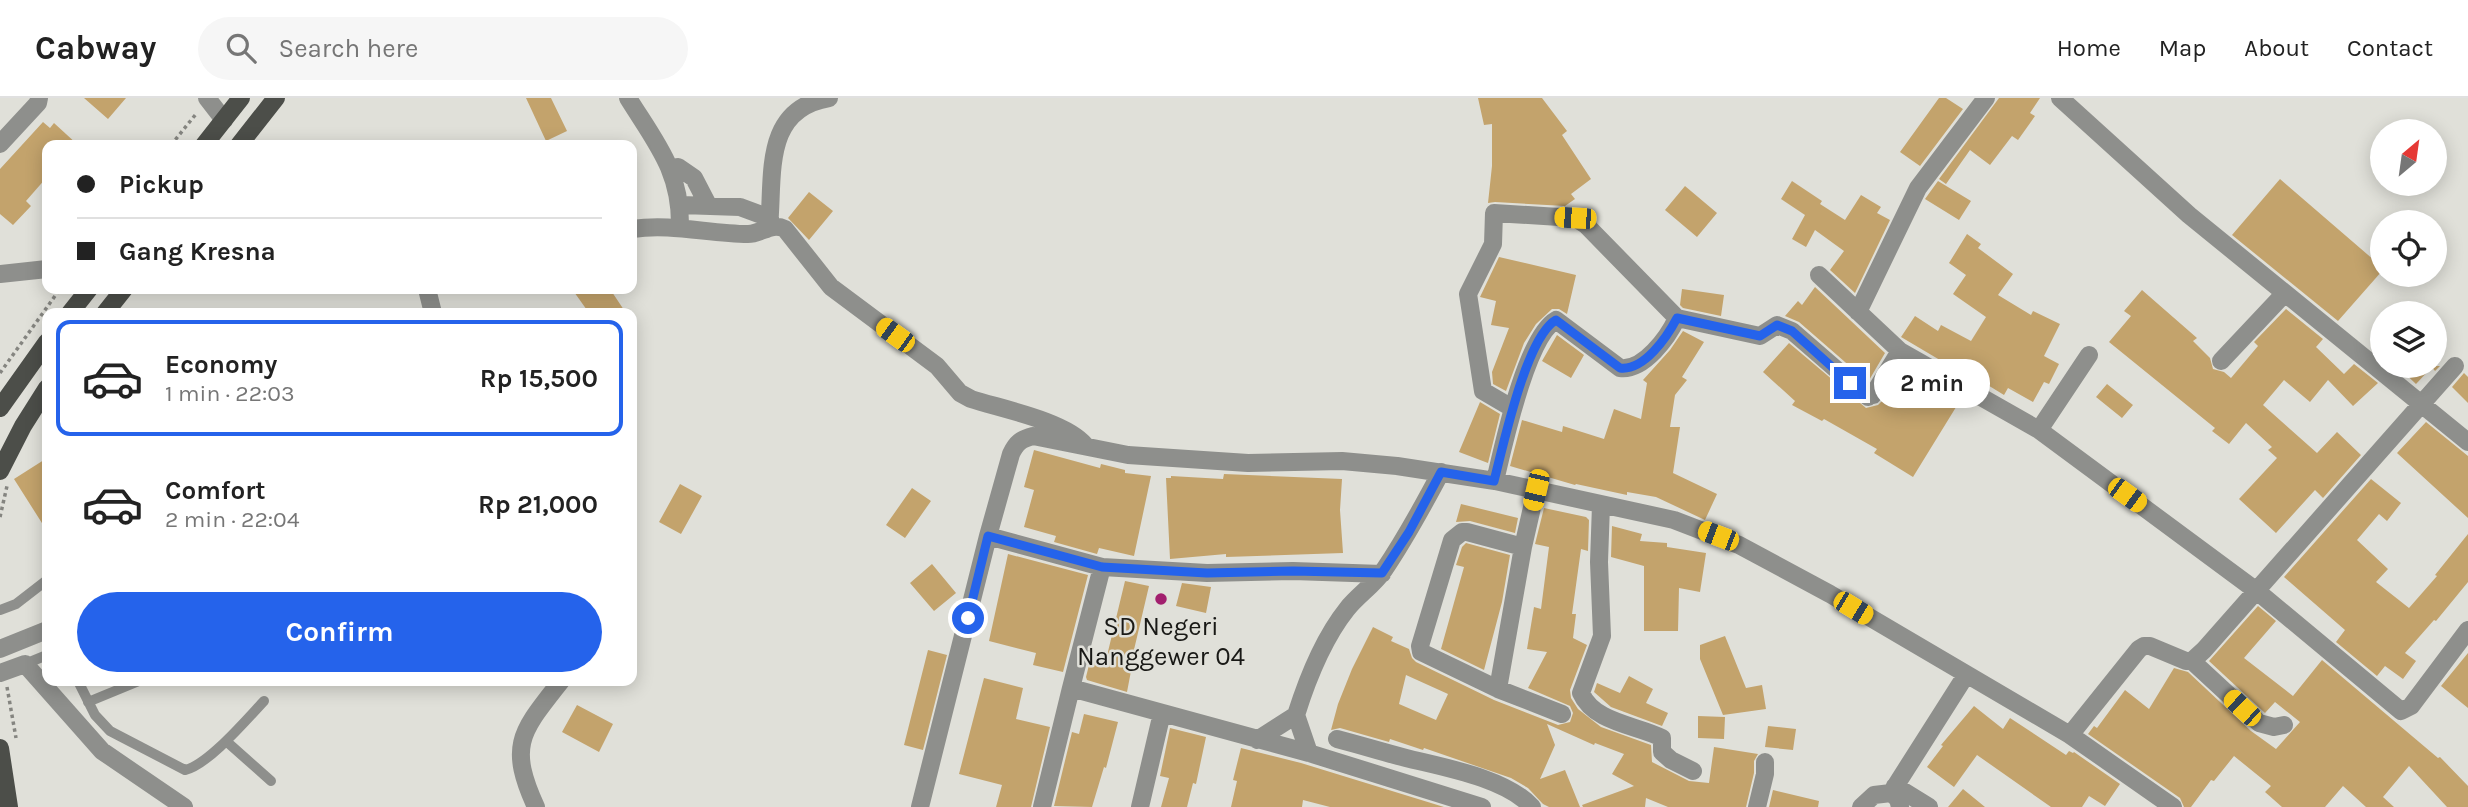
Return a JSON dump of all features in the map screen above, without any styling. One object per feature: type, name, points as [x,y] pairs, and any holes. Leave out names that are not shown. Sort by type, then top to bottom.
[{"type":"main road","points":[[208,140],[241,98]]},
{"type":"main road","points":[[243,140],[276,98]]},
{"type":"main road","points":[[74,308],[85,294]]},
{"type":"main road","points":[[109,308],[120,294]]},
{"type":"main road","points":[[0,408],[42,349]]},
{"type":"main road","points":[[0,471],[17,436],[42,396]]},
{"type":"main road","points":[[0,748],[9,807]]},
{"type":"street","points":[[0,144],[38,103],[39,98]]},
{"type":"street","points":[[628,98],[671,169],[681,205],[680,227]]},
{"type":"street","points":[[775,225],[775,148],[780,132],[794,111],[828,98]]},
{"type":"street","points":[[1858,312],[1917,188],[1986,98]]},
{"type":"street","points":[[2060,98],[2189,215],[2468,442]]},
{"type":"street","points":[[207,99],[224,120]]},
{"type":"street","points":[[671,169],[678,167],[694,178],[708,205]]},
{"type":"street","points":[[681,205],[740,207],[775,225],[831,287],[937,366],[960,393],[971,399],[1060,426],[1079,437],[1087,448]]},
{"type":"street","points":[[1512,408],[1483,391],[1468,294],[1493,244],[1494,214],[1575,218],[1586,225],[1677,318],[1760,336],[1777,325],[1792,331],[1868,397],[1870,393],[1873,395],[1900,351]]},
{"type":"street","points":[[637,229],[680,227],[749,234],[775,225]]},
{"type":"street","points":[[0,274],[42,270]]},
{"type":"street","points":[[1819,275],[1900,351],[2039,430],[2258,592],[2401,711],[2411,706],[2468,630]]},
{"type":"street","points":[[2221,361],[2285,293]]},
{"type":"street","points":[[1494,481],[1512,408],[1534,350],[1551,323],[1556,320],[1620,368],[1628,369],[1635,367],[1667,337],[1677,318]]},
{"type":"street","points":[[2039,430],[2089,355]]},
{"type":"street","points":[[2192,661],[2258,592],[2455,366]]},
{"type":"street","points":[[920,807],[1011,454],[1020,440],[1033,436],[1128,455],[1248,463],[1342,461],[1441,472],[1674,520],[1739,545],[1830,594],[2070,735],[2146,800],[2173,807]]},
{"type":"street","points":[[1256,740],[1296,716],[1336,623],[1382,573],[1409,532],[1441,472]]},
{"type":"street","points":[[1498,688],[1536,490]]},
{"type":"street","points":[[1601,505],[1599,562],[1602,636],[1581,693],[1590,706],[1618,722],[1662,738],[1662,752],[1671,760],[1693,771]]},
{"type":"street","points":[[1523,547],[1467,532],[1462,532],[1452,540],[1419,648],[1421,652],[1498,688],[1562,714]]},
{"type":"street","points":[[988,536],[1102,567],[1207,573],[1382,573]]},
{"type":"street","points":[[1042,807],[1102,567]]},
{"type":"street","points":[[0,649],[42,632]]},
{"type":"street","points":[[2070,735],[2144,646],[2150,646],[2180,660],[2192,661],[2259,723],[2274,727],[2284,725]]},
{"type":"street","points":[[2,672],[24,664],[42,684]]},
{"type":"street","points":[[1895,795],[1966,675]]},
{"type":"street","points":[[44,686],[102,751],[177,805]]},
{"type":"street","points":[[536,807],[520,762],[521,741],[531,720],[557,686]]},
{"type":"street","points":[[1071,688],[1309,753],[1482,807]]},
{"type":"street","points":[[1140,807],[1161,713]]},
{"type":"street","points":[[1296,716],[1309,753]]},
{"type":"street","points":[[1337,739],[1466,773],[1505,789],[1532,807]]},
{"type":"street","points":[[1758,807],[1765,762]]},
{"type":"street","points":[[1861,807],[1874,795],[1895,795],[1929,807]]},
{"type":"lane","points":[[0,610],[16,604],[42,584]]},
{"type":"lane","points":[[24,664],[42,656]]},
{"type":"lane","points":[[80,686],[95,715],[110,731],[179,768],[188,769],[226,741],[264,701]]},
{"type":"lane","points":[[88,702],[127,686]]},
{"type":"lane","points":[[226,741],[271,781]]},
{"type":"path","points":[[176,140],[207,99]]},
{"type":"path","points":[[0,373],[42,314]]},
{"type":"path","points":[[2,672],[16,739]]},
{"type":"building","points":[[84,98],[126,98],[108,119]]},
{"type":"building","points":[[526,98],[551,98],[567,131],[546,140]]},
{"type":"building","points":[[1478,98],[1542,98],[1567,131],[1562,135],[1591,179],[1571,194],[1575,199],[1565,206],[1488,203],[1492,166],[1492,124],[1484,125]]},
{"type":"building","points":[[1939,98],[1946,98],[1963,109],[1920,166],[1900,152]]},
{"type":"building","points":[[1999,98],[2040,98],[2030,113],[2035,116],[2018,140],[2012,136],[1990,165],[1970,150],[1946,184],[1939,179]]},
{"type":"building","points":[[43,122],[50,128],[54,123],[73,140],[42,140],[42,183],[26,201],[31,206],[13,225],[0,214],[0,169]]},
{"type":"building","points":[[2280,179],[2370,257],[2370,285],[2338,321],[2232,235]]},
{"type":"building","points":[[1792,181],[1845,220],[1861,195],[1881,207],[1877,213],[1890,220],[1855,293],[1830,270],[1844,251],[1815,230],[1806,247],[1792,239],[1805,215],[1781,199]]},
{"type":"building","points":[[1938,181],[1971,201],[1959,220],[1925,199]]},
{"type":"building","points":[[1685,186],[1717,213],[1697,237],[1665,210]]},
{"type":"building","points":[[809,192],[833,211],[809,240],[788,218]]},
{"type":"building","points":[[1967,234],[1981,244],[1978,248],[2013,274],[1998,295],[2031,315],[2033,311],[2060,324],[2044,356],[2059,364],[2049,384],[2044,382],[2033,402],[2008,388],[2004,395],[1901,337],[1915,316],[1938,331],[1941,325],[1971,341],[1986,317],[1953,294],[1966,275],[1949,263]]},
{"type":"building","points":[[1499,257],[1576,275],[1567,314],[1559,309],[1552,309],[1536,324],[1524,343],[1506,391],[1493,384],[1492,372],[1509,328],[1491,325],[1496,301],[1480,297]]},
{"type":"building","points":[[1815,287],[1885,353],[1868,382],[1799,322],[1785,316],[1798,301],[1802,305]]},
{"type":"building","points":[[1682,289],[1724,295],[1721,316],[1683,308],[1680,305]]},
{"type":"building","points":[[2142,290],[2197,338],[2193,341],[2210,358],[2213,369],[2224,372],[2231,378],[2258,346],[2254,342],[2286,309],[2323,339],[2316,347],[2344,374],[2354,364],[2378,383],[2353,406],[2328,380],[2310,402],[2284,380],[2263,405],[2317,453],[2337,432],[2361,455],[2323,498],[2315,490],[2276,533],[2239,499],[2277,458],[2268,450],[2272,447],[2246,423],[2229,444],[2212,431],[2215,428],[2109,342],[2131,316],[2124,311]]},
{"type":"building","points":[[576,294],[613,294],[623,308],[585,308]]},
{"type":"building","points":[[1683,331],[1704,342],[1682,377],[1687,380],[1675,395],[1670,427],[1680,427],[1673,473],[1717,494],[1705,520],[1656,497],[1627,492],[1627,495],[1575,485],[1510,466],[1522,420],[1562,432],[1563,426],[1604,439],[1614,409],[1641,419],[1647,383],[1643,380]]},
{"type":"building","points":[[1557,335],[1584,355],[1571,378],[1542,361]]},
{"type":"building","points":[[1789,343],[1866,408],[1882,401],[1904,366],[1961,399],[1913,477],[1874,453],[1877,449],[1824,419],[1822,421],[1792,405],[1795,401],[1763,372]]},
{"type":"building","points":[[2464,373],[2468,377],[2468,403],[2452,387]]},
{"type":"building","points":[[2410,378],[2422,378],[2416,384]]},
{"type":"building","points":[[2107,384],[2133,405],[2122,418],[2096,397]]},
{"type":"building","points":[[1480,402],[1500,414],[1488,463],[1459,452]]},
{"type":"building","points":[[2426,422],[2468,456],[2468,518],[2397,453]]},
{"type":"building","points":[[1034,450],[1100,468],[1101,464],[1125,470],[1125,473],[1151,476],[1134,556],[1099,548],[1097,554],[1054,542],[1056,536],[1024,527],[1034,490],[1024,487]]},
{"type":"building","points":[[42,461],[42,523],[14,479]]},
{"type":"building","points":[[1224,474],[1342,479],[1340,510],[1343,553],[1226,557],[1226,554],[1170,559],[1166,478],[1223,479]]},
{"type":"building","points":[[2371,479],[2401,503],[2387,521],[2379,514],[2357,540],[2388,569],[2376,582],[2409,608],[2468,534],[2468,582],[2405,653],[2416,661],[2403,679],[2385,666],[2377,676],[2336,642],[2345,630],[2284,577]]},
{"type":"building","points":[[680,484],[702,496],[681,534],[659,522]]},
{"type":"building","points":[[912,488],[931,501],[905,538],[886,525]]},
{"type":"building","points":[[1461,504],[1518,518],[1515,533],[1470,521],[1456,522]]},
{"type":"building","points":[[1544,508],[1586,517],[1589,520],[1588,551],[1581,549],[1572,614],[1576,614],[1573,638],[1587,645],[1570,690],[1571,698],[1578,709],[1601,727],[1651,745],[1652,762],[1689,781],[1709,783],[1714,747],[1758,754],[1754,761],[1746,807],[1668,807],[1646,798],[1645,807],[1583,807],[1582,805],[1634,786],[1612,774],[1624,754],[1595,743],[1594,745],[1547,724],[1555,745],[1540,779],[1565,770],[1580,807],[1549,807],[1528,788],[1511,778],[1424,748],[1423,750],[1390,739],[1389,742],[1340,728],[1331,730],[1352,669],[1373,627],[1393,637],[1391,641],[1409,649],[1416,662],[1494,700],[1558,725],[1570,722],[1573,713],[1570,706],[1528,688],[1547,652],[1527,649],[1534,607],[1541,609],[1549,547],[1535,544]],"holes":[[[1406,675],[1448,694],[1436,720],[1399,704]]]},
{"type":"building","points":[[1612,526],[1642,534],[1640,541],[1667,543],[1667,547],[1706,553],[1700,592],[1679,588],[1678,631],[1644,631],[1644,566],[1611,557]]},
{"type":"building","points":[[1466,543],[1510,555],[1502,602],[1484,670],[1441,649],[1464,567],[1456,565]]},
{"type":"building","points":[[1008,554],[1088,575],[1063,672],[1033,665],[1036,653],[989,641]]},
{"type":"building","points":[[932,564],[956,593],[934,611],[910,583]]},
{"type":"building","points":[[1125,581],[1149,586],[1129,671],[1127,692],[1087,680],[1086,677],[1090,661],[1105,664]]},
{"type":"building","points":[[1182,583],[1211,587],[1206,613],[1176,606]]},
{"type":"building","points":[[2258,606],[2276,621],[2244,658],[2293,696],[2322,660],[2440,757],[2468,786],[2468,807],[2447,807],[2409,766],[2383,797],[2394,807],[2366,807],[2343,786],[2325,807],[2282,807],[2265,792],[2271,786],[2234,756],[2214,781],[2211,780],[2191,807],[2184,807],[2180,798],[2088,734],[2094,726],[2097,728],[2125,690],[2149,709],[2174,668],[2188,672],[2251,731],[2276,749],[2300,722],[2275,702],[2265,713],[2209,661]]},
{"type":"building","points":[[1725,636],[1746,688],[1762,685],[1766,709],[1723,715],[1700,659],[1700,645]]},
{"type":"building","points":[[928,650],[947,655],[923,750],[904,745]]},
{"type":"building","points":[[2468,653],[2468,708],[2441,686]]},
{"type":"building","points":[[1629,676],[1653,689],[1646,703],[1668,713],[1662,726],[1611,707],[1594,692],[1597,683],[1620,693]]},
{"type":"building","points":[[984,678],[1023,688],[1016,719],[1050,727],[1031,807],[996,807],[1002,785],[959,774]]},
{"type":"building","points":[[577,705],[613,724],[599,752],[562,732]]},
{"type":"building","points":[[1974,706],[2003,729],[2010,718],[2066,755],[2069,751],[2074,752],[2120,784],[2105,806],[2089,796],[2082,807],[2051,807],[1977,755],[1954,787],[1927,767],[1943,746],[1941,745]]},
{"type":"building","points":[[1084,714],[1118,722],[1106,768],[1104,767],[1092,807],[1054,806],[1072,732],[1079,734]]},
{"type":"building","points":[[1698,716],[1725,717],[1724,739],[1698,738]]},
{"type":"building","points":[[1768,726],[1796,729],[1793,750],[1765,747]]},
{"type":"building","points":[[1170,728],[1206,737],[1196,784],[1193,783],[1187,807],[1161,807],[1169,778],[1160,776]]},
{"type":"building","points":[[1241,748],[1301,763],[1444,807],[1330,807],[1303,800],[1302,807],[1231,807],[1237,781],[1233,780]]},
{"type":"building","points":[[1963,789],[1985,807],[1948,807]]},
{"type":"building","points":[[1773,790],[1819,801],[1818,807],[1769,807]]},
{"type":"place","name":"SD Negeri Nanggewer 04","points":[[1161,599]]},
{"type":"route","points":[[968,618],[988,536],[1102,567],[1207,573],[1382,573],[1409,532],[1441,472],[1494,481],[1520,386],[1534,350],[1546,329],[1556,320],[1620,368],[1628,369],[1635,367],[1667,337],[1677,318],[1760,336],[1777,325],[1792,331],[1850,383]]}]
